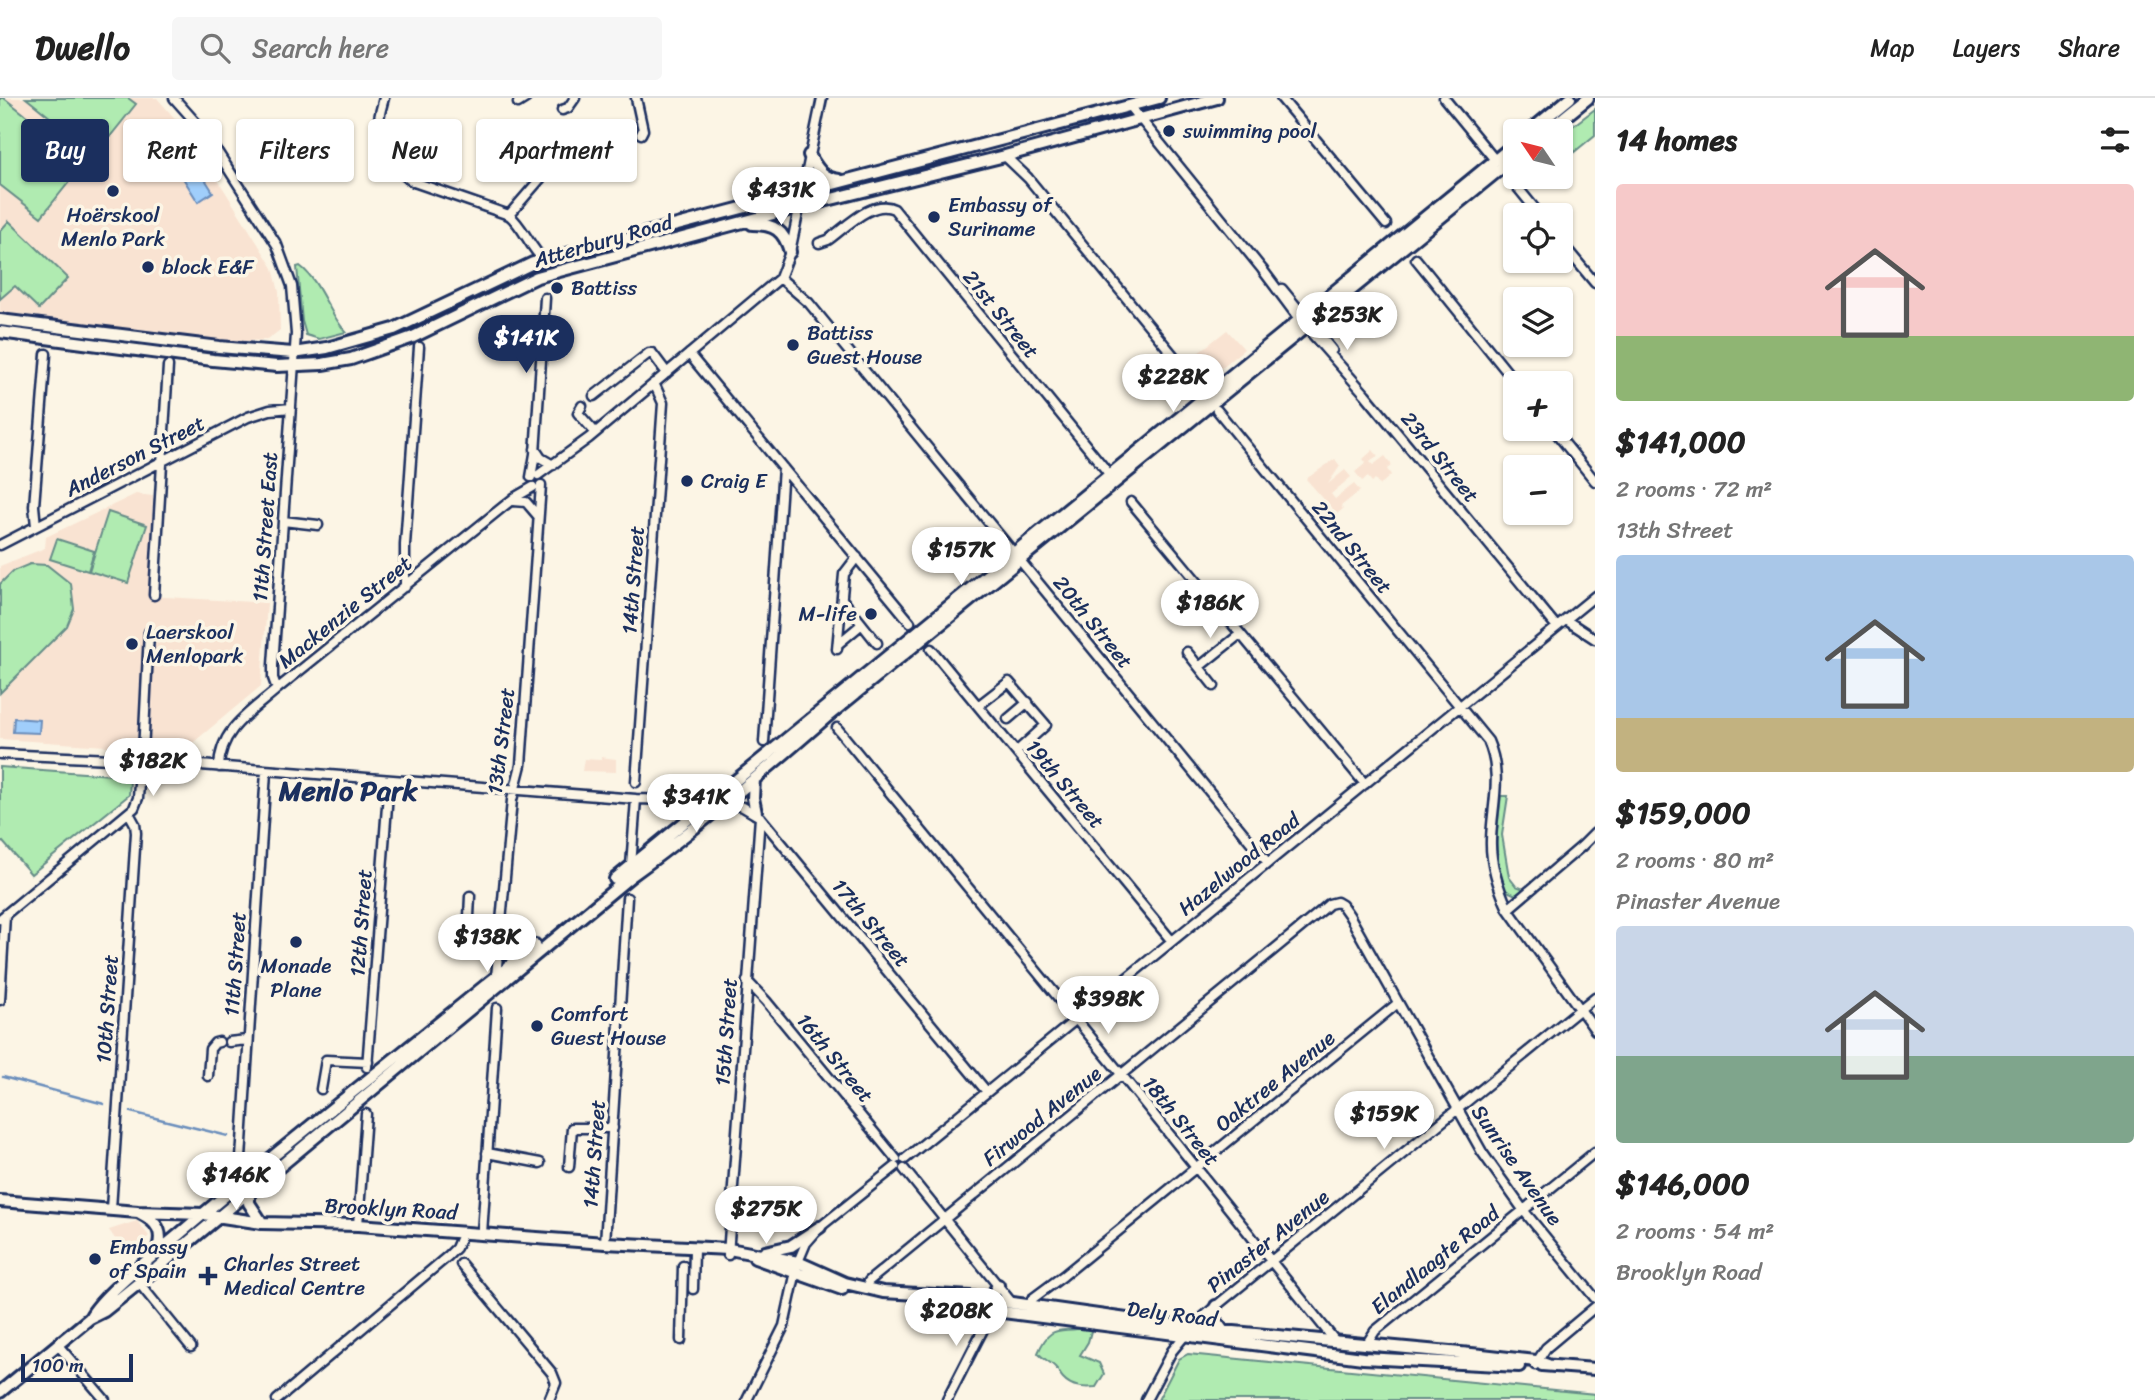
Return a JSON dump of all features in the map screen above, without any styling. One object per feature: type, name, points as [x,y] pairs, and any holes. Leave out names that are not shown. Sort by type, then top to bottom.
[{"type":"main road","name":"Atterbury Road","points":[[0,320],[219,347],[293,353],[361,340],[394,329],[544,260],[1159,98]]},
{"type":"main road","name":"Atterbury Road","points":[[0,332],[213,360],[293,367],[351,359],[413,337],[537,277],[1005,156],[1217,98]]},
{"type":"main road","points":[[1545,119],[1570,98]]},
{"type":"main road","points":[[1562,119],[1588,98]]},
{"type":"main road","points":[[90,1318],[98,1306],[155,1255],[297,1136],[1306,322],[1503,154]]},
{"type":"main road","points":[[809,155],[823,175],[842,180]]},
{"type":"main road","points":[[0,1392],[90,1318],[104,1311],[139,1283],[249,1189],[631,876],[680,841],[1110,475],[1503,166]]},
{"type":"main road","points":[[728,226],[761,224],[776,227],[784,236],[790,252]]},
{"type":"main road","points":[[754,779],[753,798],[758,815]]},
{"type":"main road","points":[[249,1189],[249,1203],[262,1223]]},
{"type":"main road","name":"Brooklyn Road","points":[[0,1200],[138,1212],[203,1214],[262,1223],[358,1225],[755,1252],[796,1267]]},
{"type":"main road","points":[[138,1212],[153,1219],[158,1225],[160,1242],[155,1255]]},
{"type":"main road","points":[[755,1252],[785,1249],[820,1227]]},
{"type":"main road","name":"Brooklyn Road","points":[[729,1252],[796,1267]]},
{"type":"main road","name":"Dely Road","points":[[796,1267],[862,1295],[992,1305],[1363,1358],[1535,1364]]},
{"type":"main road","points":[[992,1305],[998,1285]]},
{"type":"main road","points":[[1012,1303],[1019,1309],[1046,1312]]},
{"type":"main road","name":"Dely Road","points":[[992,1305],[1012,1303],[1046,1312]]},
{"type":"main road","points":[[1216,1306],[1213,1317],[1223,1331]]},
{"type":"main road","name":"Dely Road","points":[[1188,1332],[1223,1331],[1336,1342],[1366,1348],[1595,1369]]},
{"type":"main road","points":[[1366,1348],[1419,1360]]},
{"type":"street","name":"11th Street East","points":[[174,98],[211,141],[282,256],[292,286],[296,334],[272,675],[277,689]]},
{"type":"street","points":[[384,98],[378,136],[402,174],[414,182],[509,215],[517,221],[528,243],[544,260]]},
{"type":"street","points":[[518,103],[526,98]]},
{"type":"street","points":[[562,110],[568,108],[575,98]]},
{"type":"street","points":[[636,98],[643,130],[641,134]]},
{"type":"street","name":"Mackenzie Street","points":[[219,767],[222,745],[230,732],[277,689],[596,432],[780,278],[790,252],[822,98]]},
{"type":"street","points":[[1444,98],[1495,160]]},
{"type":"street","points":[[1285,101],[1387,224]]},
{"type":"street","name":"23rd Street","points":[[1130,106],[1557,627]]},
{"type":"street","points":[[1028,149],[1021,164],[1028,178]]},
{"type":"street","points":[[1005,156],[1028,178],[1178,360]]},
{"type":"street","points":[[509,215],[538,182]]},
{"type":"street","points":[[1518,189],[1530,203]]},
{"type":"street","name":"21st Street","points":[[819,243],[828,240],[874,208],[885,205],[894,209],[1110,475]]},
{"type":"street","points":[[526,266],[528,243]]},
{"type":"street","points":[[1573,256],[1595,283]]},
{"type":"street","points":[[1416,258],[1506,371]]},
{"type":"street","name":"20th Street","points":[[780,278],[809,303],[1268,863]]},
{"type":"street","name":"13th Street","points":[[496,977],[512,800],[521,765],[538,513],[535,452],[545,298]]},
{"type":"street","points":[[405,587],[405,545],[419,347]]},
{"type":"street","points":[[594,396],[649,353],[652,353],[667,373]]},
{"type":"street","points":[[36,526],[34,506],[46,354]]},
{"type":"street","points":[[689,355],[910,622]]},
{"type":"street","points":[[154,595],[168,366]]},
{"type":"street","name":"14th Street","points":[[636,782],[663,403],[654,383]]},
{"type":"street","points":[[582,406],[578,413],[596,432]]},
{"type":"street","name":"Anderson Street","points":[[0,545],[253,415],[290,408]]},
{"type":"street","name":"22nd Street","points":[[1217,410],[1488,741],[1497,767],[1491,856],[1500,892],[1508,909],[1595,1030]]},
{"type":"street","points":[[1563,441],[1595,481]]},
{"type":"street","points":[[535,452],[555,465]]},
{"type":"street","points":[[764,742],[783,468]]},
{"type":"street","points":[[512,500],[526,502],[538,513]]},
{"type":"street","points":[[1130,502],[1365,784]]},
{"type":"street","points":[[282,521],[318,525]]},
{"type":"street","points":[[857,558],[844,574],[838,647],[862,624]]},
{"type":"street","name":"Hazelwood Road","points":[[747,1400],[784,1326],[796,1267],[806,1243],[820,1227],[1595,596]]},
{"type":"street","points":[[842,600],[877,643]]},
{"type":"street","points":[[1566,620],[1595,639]]},
{"type":"street","points":[[133,760],[140,768],[147,766],[149,632]]},
{"type":"street","points":[[1199,667],[1239,635]]},
{"type":"street","name":"19th Street","points":[[931,649],[1171,940]]},
{"type":"street","points":[[1187,652],[1214,686]]},
{"type":"street","points":[[978,706],[1009,682],[1045,722],[1046,727],[1016,751]]},
{"type":"street","points":[[1008,719],[1028,702]]},
{"type":"street","name":"18th Street","points":[[837,728],[1121,1074],[1336,1342]]},
{"type":"street","points":[[0,754],[133,760]]},
{"type":"street","points":[[133,760],[138,754],[266,772],[636,800],[712,801],[743,807],[758,815]]},
{"type":"street","points":[[0,1000],[3,917],[130,813],[138,798],[140,768]]},
{"type":"street","name":"11th Street","points":[[241,1158],[266,772]]},
{"type":"street","name":"12th Street","points":[[321,1089],[326,1060],[367,1065],[389,780]]},
{"type":"street","points":[[631,866],[636,800]]},
{"type":"street","name":"10th Street","points":[[111,1209],[136,833],[130,813]]},
{"type":"street","name":"15th Street","points":[[729,1252],[758,815]]},
{"type":"street","name":"17th Street","points":[[758,815],[987,1092]]},
{"type":"street","points":[[1508,909],[1595,833]]},
{"type":"street","points":[[470,896],[468,937],[501,941]]},
{"type":"street","name":"14th Street","points":[[605,1243],[627,898]]},
{"type":"street","name":"Sunrise Avenue","points":[[1337,902],[1349,915],[1482,1152],[1524,1211],[1595,1298]]},
{"type":"street","name":"Firwood Avenue","points":[[869,1281],[1329,904],[1337,902]]},
{"type":"street","name":"16th Street","points":[[747,981],[1012,1303]]},
{"type":"street","name":"Pinaster Avenue","points":[[1146,1400],[1172,1351],[1216,1306],[1595,997]]},
{"type":"street","name":"Oaktree Avenue","points":[[1031,1306],[1032,1298],[1043,1292],[1398,1003]]},
{"type":"street","points":[[482,1234],[497,1008]]},
{"type":"street","points":[[229,1042],[247,1040]]},
{"type":"street","points":[[208,1076],[210,1049],[219,1042]]},
{"type":"street","points":[[358,1225],[366,1114]]},
{"type":"street","points":[[569,1167],[572,1128],[613,1129]]},
{"type":"street","name":"Elandlaagte Road","points":[[1366,1348],[1378,1329],[1595,1152]]},
{"type":"street","points":[[487,1153],[540,1163]]},
{"type":"street","points":[[277,1400],[448,1256],[456,1248],[463,1233]]},
{"type":"street","points":[[682,1283],[693,1286],[695,1249]]},
{"type":"street","points":[[461,1264],[552,1373],[555,1379],[554,1390],[549,1400]]},
{"type":"street","points":[[681,1340],[683,1266]]},
{"type":"street","points":[[139,1283],[191,1347]]},
{"type":"street","points":[[1043,1292],[1042,1302],[1046,1312]]},
{"type":"street","points":[[947,1400],[992,1305]]},
{"type":"street","points":[[1535,1364],[1546,1348],[1595,1307]]},
{"type":"street","points":[[57,1344],[105,1400]]},
{"type":"shaded area","name":"Hoërskool Menlo Park","points":[[0,98],[157,98],[175,119],[123,119],[123,182],[219,182],[273,268],[279,292],[280,330],[267,340],[226,342],[0,312]]},
{"type":"shaded area","points":[[1227,330],[1244,349],[1209,378],[1203,377],[1188,361]]},
{"type":"shaded area","points":[[1373,450],[1378,456],[1370,462],[1373,465],[1385,456],[1392,465],[1387,469],[1391,475],[1380,485],[1375,479],[1372,482],[1368,477],[1362,481],[1355,472],[1366,463],[1363,459]]},
{"type":"shaded area","points":[[1335,459],[1340,466],[1328,484],[1345,470],[1351,477],[1331,494],[1335,499],[1354,484],[1360,491],[1341,506],[1343,509],[1337,514],[1306,479]]},
{"type":"shaded area","name":"Laerskool Menlopark","points":[[136,494],[153,496],[149,596],[267,603],[261,686],[183,751],[0,739],[0,566],[45,548],[46,537]]},
{"type":"shaded area","points":[[601,757],[616,759],[616,772],[582,771],[584,759],[601,760]]},
{"type":"shaded area","points":[[137,1221],[149,1236],[126,1255],[109,1230]]},
{"type":"green space","points":[[0,98],[4,98],[31,119],[21,119],[21,182],[69,182],[41,217],[0,185]]},
{"type":"green space","points":[[26,98],[128,98],[136,104],[109,138],[109,119],[52,119]]},
{"type":"green space","points":[[1595,109],[1595,135],[1573,153],[1573,126]]},
{"type":"green space","points":[[9,221],[68,278],[39,309],[15,286],[0,299],[0,231]]},
{"type":"green space","points":[[300,266],[314,280],[346,332],[319,339],[306,335],[302,321],[297,267]]},
{"type":"green space","points":[[108,512],[147,525],[128,583],[89,571]]},
{"type":"green space","points":[[57,539],[94,551],[88,571],[50,559]]},
{"type":"green space","points":[[30,564],[47,565],[71,584],[74,609],[67,626],[0,693],[0,584],[13,571]]},
{"type":"green space","points":[[0,767],[126,776],[130,781],[129,795],[31,874],[3,842],[0,843]]},
{"type":"green space","points":[[1501,796],[1508,796],[1502,835],[1509,877],[1516,886],[1524,889],[1516,895],[1505,890],[1497,854]]},
{"type":"green space","points":[[1087,1327],[1091,1331],[1080,1355],[1099,1363],[1104,1374],[1096,1387],[1070,1384],[1038,1353],[1052,1333]]},
{"type":"green space","points":[[1188,1354],[1595,1394],[1595,1400],[1158,1400],[1179,1359]]},
{"type":"water","points":[[186,182],[207,182],[213,192],[198,202]]},
{"type":"water","points":[[14,718],[40,720],[39,733],[13,732]]},
{"type":"waterway","points":[[3,1077],[104,1104]]},
{"type":"waterway","points":[[131,1112],[228,1136]]},
{"type":"place","name":"swimming pool","points":[[1169,131]]},
{"type":"place","name":"Hoërskool Menlo Park","points":[[113,191]]},
{"type":"place","name":"Embassy of Suriname","points":[[934,217]]},
{"type":"place","name":"block E&F","points":[[148,267]]},
{"type":"place","name":"Battiss","points":[[557,288]]},
{"type":"place","name":"Battiss Guest House","points":[[793,345]]},
{"type":"place","name":"Craig E","points":[[687,481]]},
{"type":"place","name":"M-life","points":[[871,614]]},
{"type":"place","name":"Laerskool Menlopark","points":[[132,644]]},
{"type":"place","name":"Monade Plane","points":[[296,942]]},
{"type":"place","name":"Comfort Guest House","points":[[537,1026]]},
{"type":"place","name":"Embassy of Spain","points":[[95,1259]]},
{"type":"place","name":"Charles Street Medical Centre","points":[[208,1276]]},
{"type":"district","name":"Menlo Park","points":[[348,790]]}]
